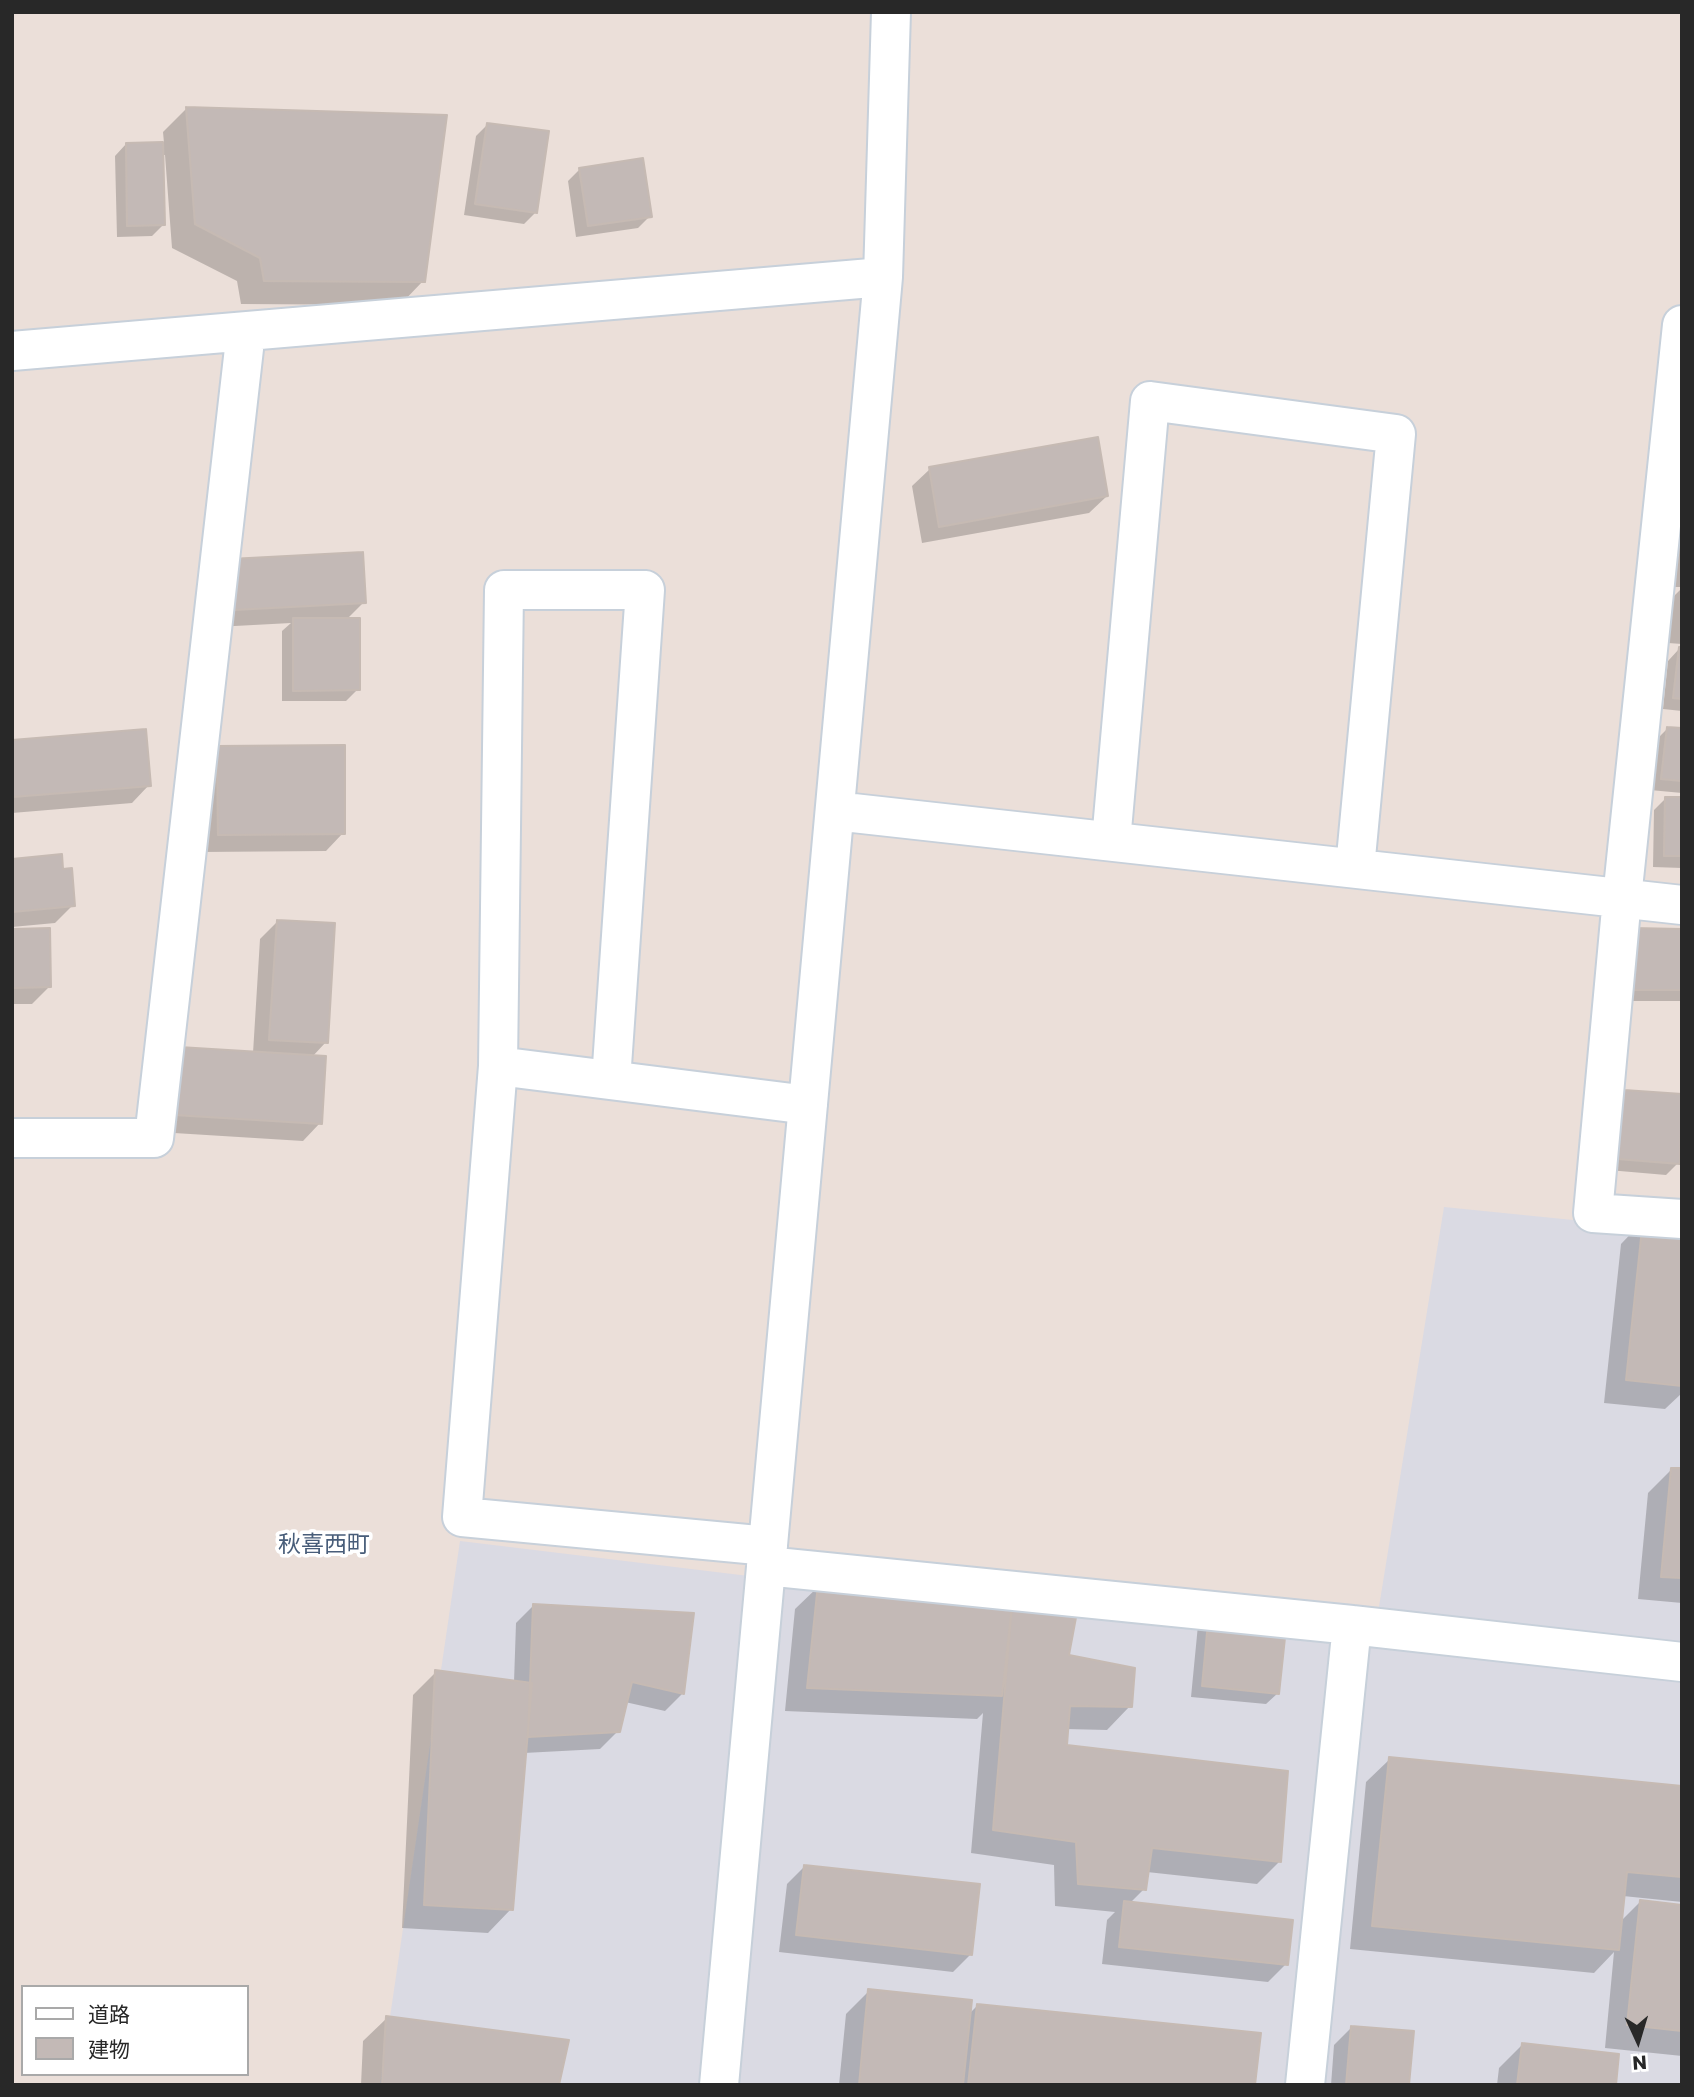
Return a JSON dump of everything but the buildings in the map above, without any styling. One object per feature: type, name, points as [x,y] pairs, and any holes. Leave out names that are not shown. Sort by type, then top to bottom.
[{"type":"street","points":[[719,2085],[883,276],[891,12]]},
{"type":"street","points":[[12,351],[883,276]]},
{"type":"street","points":[[1682,325],[1622,898],[1593,1213],[1682,1219]]},
{"type":"street","points":[[12,1138],[154,1138],[246,331]]},
{"type":"street","points":[[1111,841],[1150,401],[1396,434],[1355,869]]},
{"type":"street","points":[[611,1080],[645,590],[504,590],[498,1066],[462,1517],[767,1556],[1682,1662]]},
{"type":"street","points":[[835,811],[1682,905]]},
{"type":"street","points":[[498,1066],[808,1105]]},
{"type":"street","points":[[1306,2085],[1352,1625]]},
{"type":"shaded area","points":[[1444,1207],[1682,1231],[1682,2085],[380,2085],[460,1541],[823,1585],[1377,1619]]},
{"type":"district","name":"秋喜西町","points":[[324,1546]]}]
